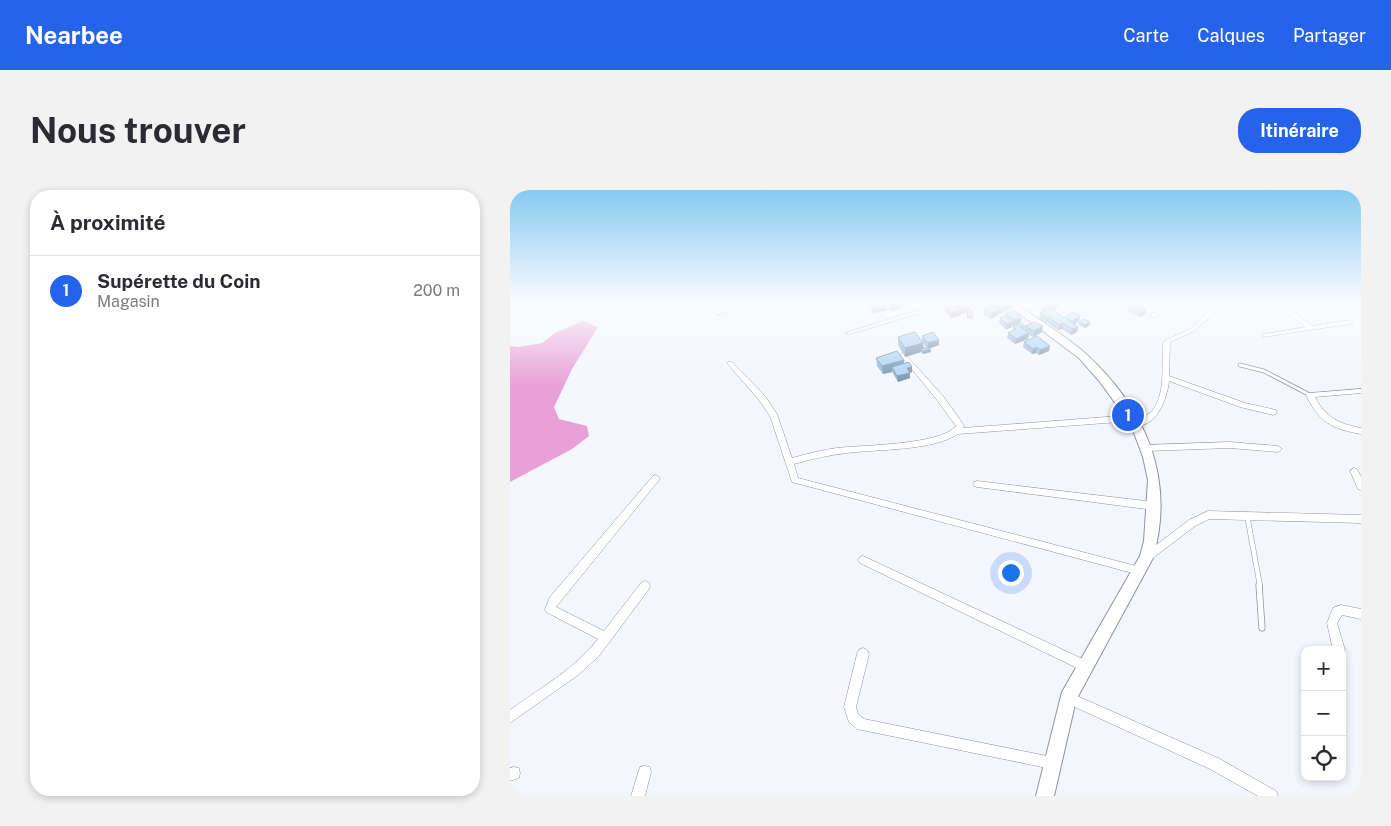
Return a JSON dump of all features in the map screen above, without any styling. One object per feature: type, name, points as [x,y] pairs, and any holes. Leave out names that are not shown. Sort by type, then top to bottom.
[{"type":"street","points":[[848,334],[860,330]]},
{"type":"street","points":[[1045,796],[1068,698],[1146,558],[1151,541],[1154,506],[1154,480],[1146,448],[1134,421],[1104,380],[1082,356],[1049,330]]},
{"type":"street","points":[[789,462],[838,451],[928,442],[942,439],[959,431],[1146,421],[1154,415],[1162,403],[1167,354],[1165,346],[1167,342],[1191,330]]},
{"type":"street","points":[[1265,336],[1298,330]]},
{"type":"street","points":[[903,355],[940,398],[960,426],[959,431]]},
{"type":"street","points":[[730,363],[774,416],[795,480],[803,484],[1140,571]]},
{"type":"street","points":[[1164,377],[1242,404],[1273,412]]},
{"type":"street","points":[[1361,391],[1310,395],[1318,412],[1333,424],[1361,431]]},
{"type":"street","points":[[1146,448],[1230,445],[1278,450]]},
{"type":"street","points":[[1354,471],[1361,488]]},
{"type":"street","points":[[606,638],[550,609],[554,600],[656,478]]},
{"type":"street","points":[[977,484],[1154,506]]},
{"type":"street","points":[[1146,558],[1202,517],[1208,515],[1361,519]]},
{"type":"street","points":[[863,560],[1085,666]]},
{"type":"street","points":[[510,717],[574,671],[595,652],[644,586]]},
{"type":"street","points":[[1338,646],[1332,623],[1337,612],[1341,610],[1361,614]]},
{"type":"street","points":[[863,654],[850,707],[854,718],[861,725],[1052,763]]},
{"type":"street","points":[[1068,698],[1215,764],[1271,796]]},
{"type":"street","points":[[638,796],[645,772]]},
{"type":"lane","points":[[1240,365],[1264,371],[1310,395]]},
{"type":"lane","points":[[1247,515],[1258,559],[1262,628]]},
{"type":"shaded area","points":[[561,330],[596,330],[572,369],[554,407],[559,419],[587,426],[589,436],[572,449],[510,482],[510,346],[518,347],[542,343]]},
{"type":"building","points":[[1013,330],[1025,330],[1029,333],[1016,339],[1008,333]]},
{"type":"building","points":[[915,332],[923,343],[905,348],[898,337]]},
{"type":"building","points":[[933,332],[939,340],[928,343],[922,336]]},
{"type":"building","points":[[1037,336],[1050,346],[1040,350],[1037,347],[1033,349],[1024,342]]},
{"type":"building","points":[[930,347],[930,349],[923,351],[921,349]]},
{"type":"building","points":[[897,351],[904,360],[882,366],[876,358]]},
{"type":"building","points":[[909,362],[912,367],[907,368],[910,373],[897,376],[892,367]]},
{"type":"place","name":"Supérette du Coin","points":[[1128,415]]}]
